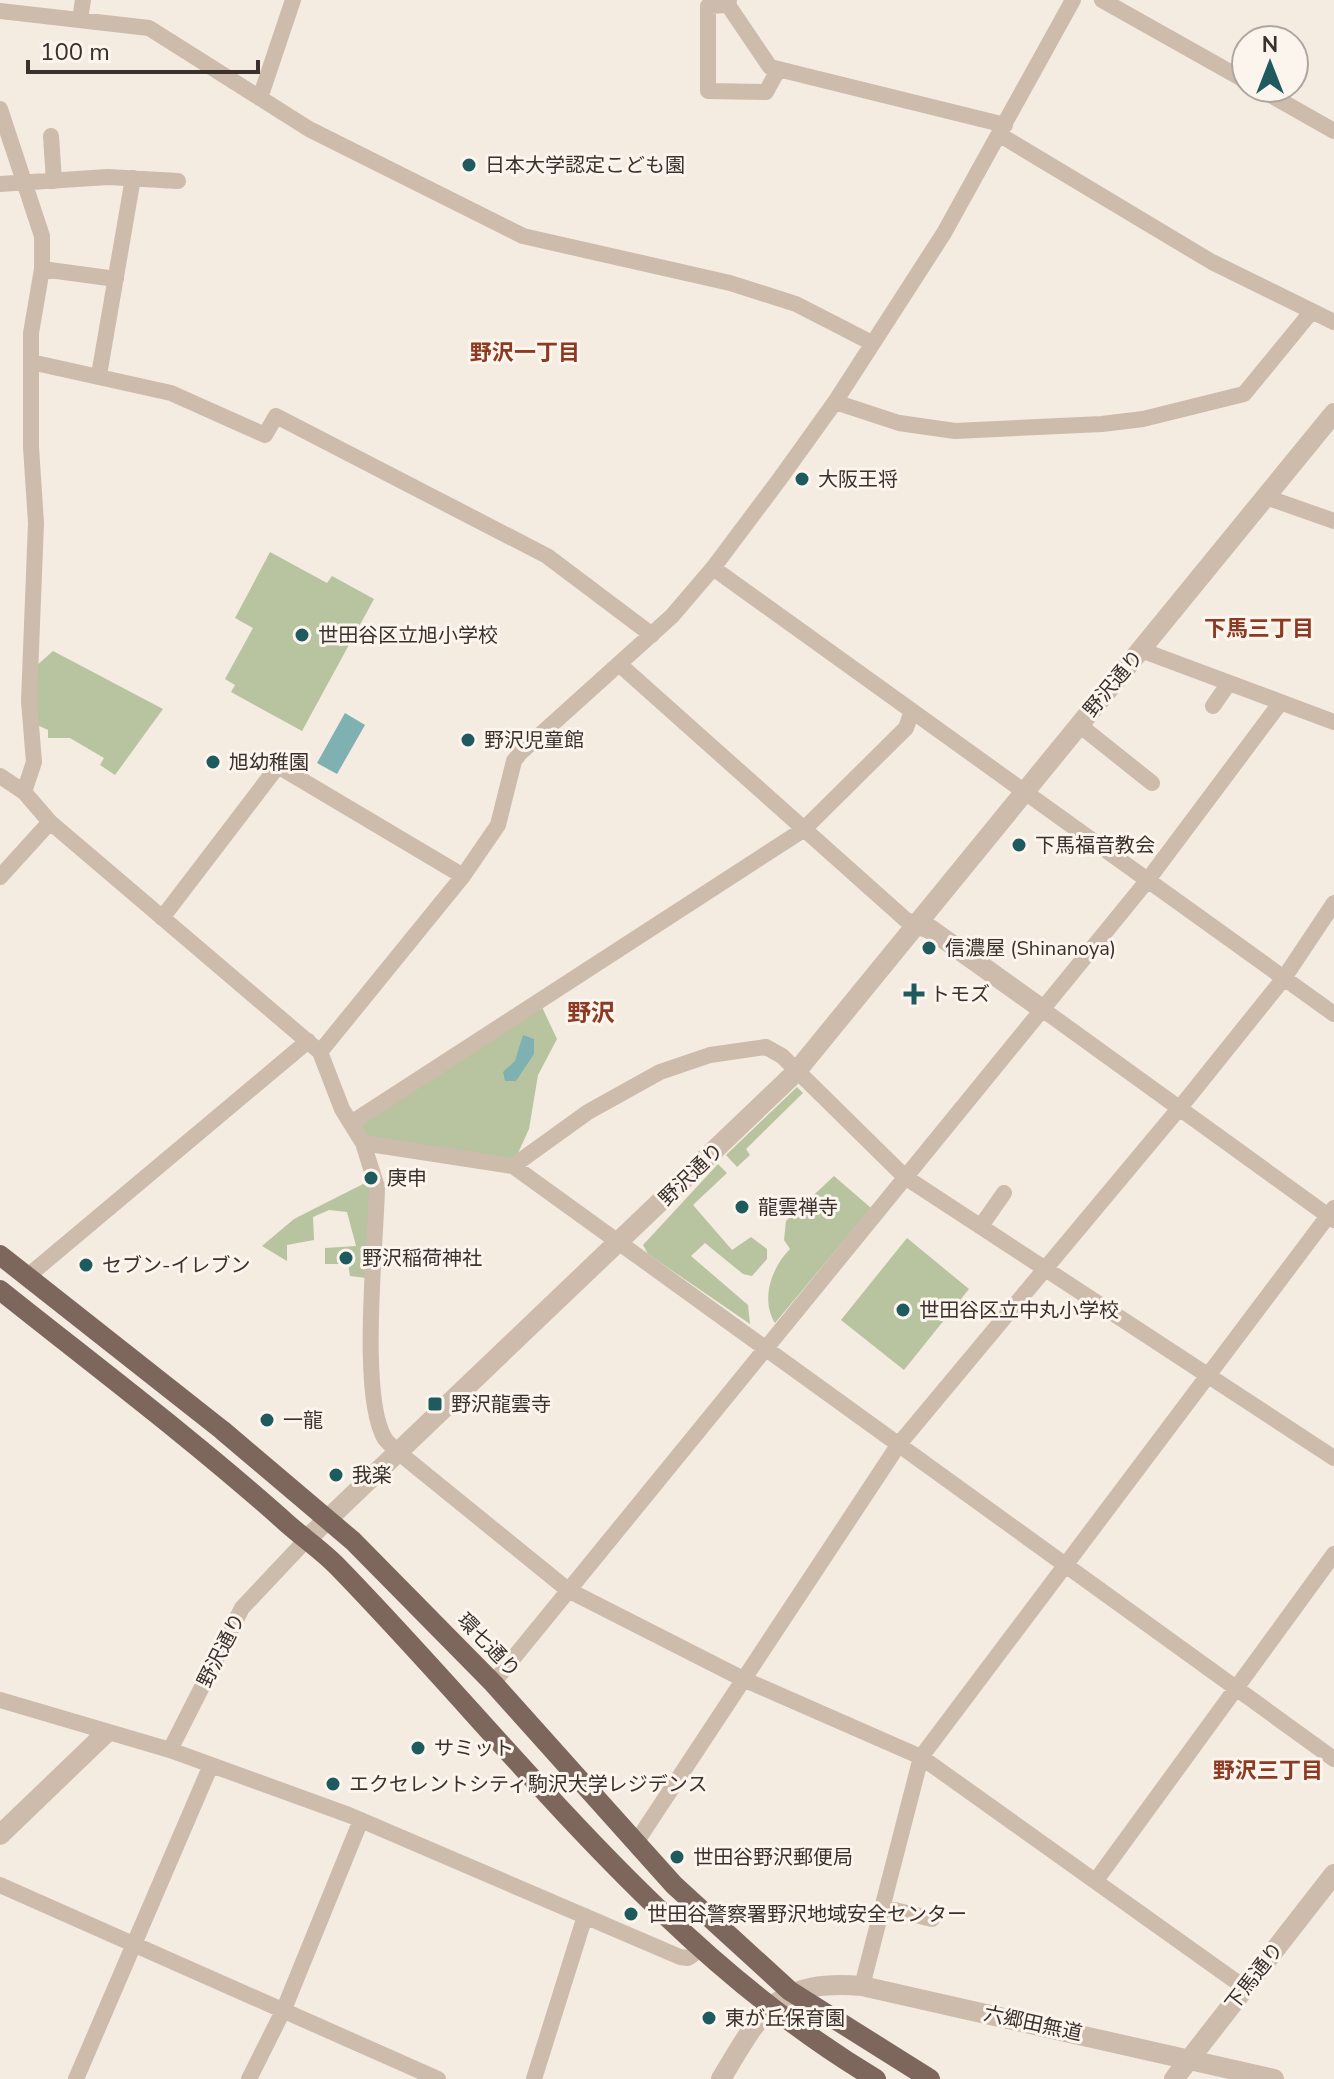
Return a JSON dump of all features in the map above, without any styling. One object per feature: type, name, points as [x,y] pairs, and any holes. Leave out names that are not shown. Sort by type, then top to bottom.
[{"type":"main road","name":"環七通り","points":[[0,1255],[328,1518],[493,1683],[635,1844],[790,1991],[930,2079]]},
{"type":"main road","points":[[0,1290],[225,1468],[307,1539],[374,1605],[617,1867],[701,1949],[806,2036],[876,2079]]},
{"type":"street","points":[[80,19],[83,0]]},
{"type":"street","points":[[261,95],[293,0]]},
{"type":"street","points":[[28,1276],[314,1046],[463,876],[498,825],[514,761],[532,740],[652,635],[713,568],[835,402],[870,342],[944,233],[1073,0]]},
{"type":"street","points":[[1102,0],[1230,72]]},
{"type":"street","points":[[778,70],[766,92],[708,91],[708,6],[728,3],[770,67],[849,84],[1002,130],[1212,262],[1334,322]]},
{"type":"street","points":[[0,11],[149,28],[261,95],[309,129],[523,236],[744,288],[796,304],[870,342]]},
{"type":"street","points":[[1286,104],[1334,131]]},
{"type":"street","points":[[0,109],[42,236],[42,269],[31,333],[36,523],[29,701],[34,762],[24,792]]},
{"type":"street","points":[[51,136],[54,181]]},
{"type":"street","points":[[0,184],[133,178],[178,181]]},
{"type":"street","points":[[99,375],[133,178]]},
{"type":"street","points":[[42,269],[116,279]]},
{"type":"street","points":[[835,402],[899,423],[955,431],[1143,419],[1244,394],[1312,311]]},
{"type":"street","points":[[31,362],[171,393],[265,435],[276,416],[547,556],[652,635]]},
{"type":"street","name":"野沢通り","points":[[170,1750],[242,1608],[328,1518],[796,1072],[1334,413]]},
{"type":"street","points":[[1266,497],[1334,521]]},
{"type":"street","points":[[713,568],[1334,1014]]},
{"type":"street","points":[[1141,650],[1334,722]]},
{"type":"street","points":[[619,664],[906,920],[930,929],[1332,1214],[921,1757],[862,1986]]},
{"type":"street","points":[[1213,706],[1229,683]]},
{"type":"street","points":[[493,1683],[1147,881],[1281,702]]},
{"type":"street","points":[[351,1123],[803,830],[906,728],[912,711]]},
{"type":"street","points":[[1078,724],[1152,783]]},
{"type":"street","points":[[162,918],[278,766],[463,876]]},
{"type":"street","points":[[0,776],[24,792],[50,822],[314,1046],[363,1143],[377,1187],[370,1357],[373,1400],[385,1439],[398,1452],[568,1590],[743,1679],[921,1757],[1097,1879],[1245,1988]]},
{"type":"street","points":[[0,877],[50,822]]},
{"type":"street","points":[[635,1844],[899,1444],[1180,1108],[1284,978],[1334,903]]},
{"type":"street","points":[[513,1166],[600,1105],[660,1072],[710,1055],[766,1047],[782,1056],[905,1177],[1334,1458]]},
{"type":"street","points":[[363,1143],[513,1166],[1334,1759]]},
{"type":"street","points":[[981,1226],[1004,1193]]},
{"type":"street","points":[[1097,1879],[1334,1554]]},
{"type":"street","points":[[0,1700],[105,1734],[170,1750],[361,1820],[680,1957],[688,1958],[701,1949]]},
{"type":"street","points":[[0,1835],[105,1734]]},
{"type":"street","points":[[76,2079],[211,1765]]},
{"type":"street","points":[[249,2079],[284,2009],[361,1820]]},
{"type":"street","name":"下馬通り","points":[[1174,2079],[1334,1874]]},
{"type":"street","points":[[0,1885],[438,2079]]},
{"type":"street","points":[[882,1907],[932,1919]]},
{"type":"street","points":[[534,2079],[585,1916]]},
{"type":"street","name":"六郷田無道","points":[[790,1991],[829,1983],[862,1986],[1274,2079]]},
{"type":"street","points":[[721,2079],[770,2008],[790,1991]]},
{"type":"green space","points":[[270,552],[327,583],[332,576],[374,599],[302,731],[231,692],[235,685],[225,679],[253,628],[235,618]]},
{"type":"green space","points":[[53,651],[163,709],[115,775],[100,765],[104,758],[70,738],[48,738],[48,730],[35,724],[35,667]]},
{"type":"green space","points":[[541,1005],[557,1039],[538,1075],[529,1129],[513,1164],[368,1139],[356,1124]]},
{"type":"green space","points":[[797,1087],[803,1093],[746,1149],[750,1155],[737,1167],[726,1155]]},
{"type":"green space","points":[[718,1164],[727,1173],[693,1205],[732,1250],[751,1237],[767,1249],[767,1259],[752,1276],[743,1274],[705,1243],[691,1256],[748,1305],[750,1324],[648,1254],[643,1245]]},
{"type":"green space","points":[[834,1176],[871,1208],[775,1323],[768,1294],[773,1274],[790,1249],[784,1240],[786,1221]]},
{"type":"green space","points":[[367,1182],[370,1184],[366,1278],[350,1276],[348,1264],[325,1264],[325,1248],[356,1246],[347,1212],[329,1210],[313,1217],[314,1240],[287,1245],[287,1261],[262,1246],[294,1219]]},
{"type":"green space","points":[[907,1238],[969,1289],[904,1370],[841,1320]]},
{"type":"water","points":[[345,713],[365,725],[337,774],[317,763]]},
{"type":"water","points":[[523,1035],[534,1039],[534,1054],[516,1081],[505,1081],[503,1072],[515,1061]]},
{"type":"place","name":"日本大学認定こども園","points":[[469,165]]},
{"type":"place","name":"大阪王将","points":[[802,479]]},
{"type":"place","name":"世田谷区立旭小学校","points":[[302,635]]},
{"type":"place","name":"野沢児童館","points":[[468,740]]},
{"type":"place","name":"旭幼稚園","points":[[213,762]]},
{"type":"place","name":"下馬福音教会","points":[[1019,845]]},
{"type":"place","name":"信濃屋 (Shinanoya)","points":[[929,948]]},
{"type":"place","name":"トモズ","points":[[914,994]]},
{"type":"place","name":"庚申","points":[[371,1178]]},
{"type":"place","name":"龍雲禅寺","points":[[742,1207]]},
{"type":"place","name":"野沢稲荷神社","points":[[346,1258]]},
{"type":"place","name":"セブン-イレブン","points":[[86,1265]]},
{"type":"place","name":"世田谷区立中丸小学校","points":[[903,1310]]},
{"type":"place","name":"野沢龍雲寺","points":[[435,1404]]},
{"type":"place","name":"一龍","points":[[267,1420]]},
{"type":"place","name":"我楽","points":[[336,1475]]},
{"type":"place","name":"サミット","points":[[418,1748]]},
{"type":"place","name":"エクセレントシティ駒沢大学レジデンス","points":[[333,1784]]},
{"type":"place","name":"世田谷野沢郵便局","points":[[677,1857]]},
{"type":"place","name":"世田谷警察署野沢地域安全センター","points":[[631,1914]]},
{"type":"place","name":"東が丘保育園","points":[[709,2018]]},
{"type":"district","name":"野沢一丁目","points":[[525,352]]},
{"type":"district","name":"下馬三丁目","points":[[1259,628]]},
{"type":"district","name":"野沢","points":[[591,1013]]},
{"type":"district","name":"野沢三丁目","points":[[1268,1770]]}]
